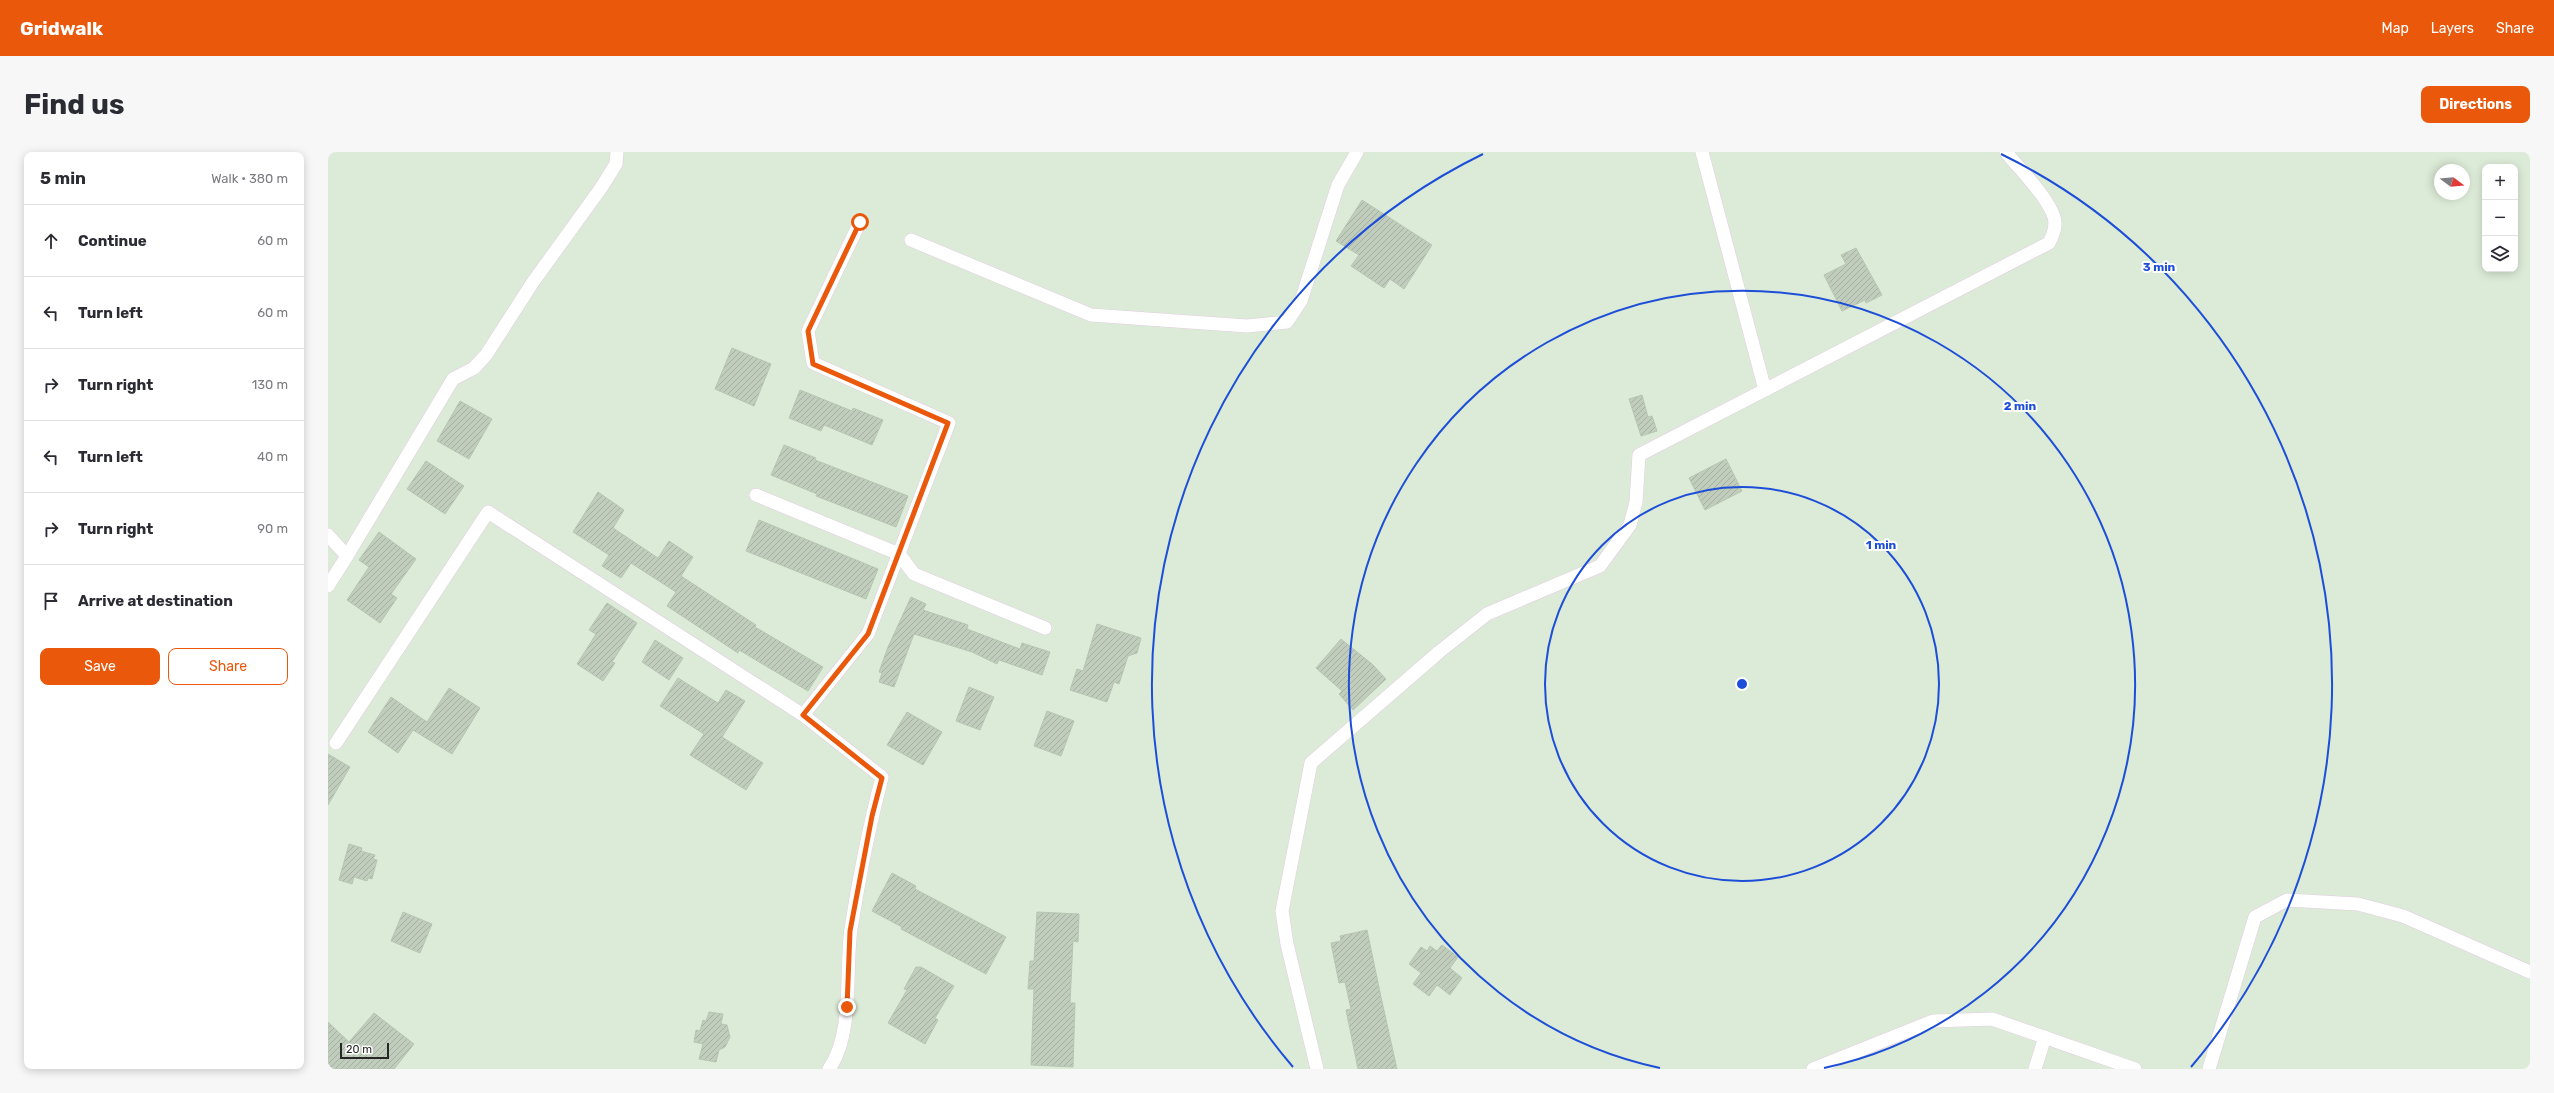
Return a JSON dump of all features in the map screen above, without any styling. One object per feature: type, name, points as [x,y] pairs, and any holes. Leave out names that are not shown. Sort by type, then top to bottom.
[{"type":"street","points":[[328,586],[453,379],[474,368],[486,355],[533,282],[601,188],[616,164],[617,152]]},
{"type":"street","points":[[911,240],[1091,315],[1247,326],[1287,322],[1301,301],[1338,185],[1357,152]]},
{"type":"street","points":[[1702,152],[1765,390]]},
{"type":"street","points":[[1317,1069],[1287,944],[1282,911],[1311,763],[1439,652],[1487,614],[1600,566],[1630,524],[1636,502],[1639,455],[2049,243],[2055,233],[2054,217],[2043,198],[2006,152]]},
{"type":"street","points":[[803,715],[868,634],[948,423],[813,364],[808,331],[860,222]]},
{"type":"street","points":[[756,495],[899,554],[914,574],[1045,628]]},
{"type":"street","points":[[336,743],[488,512],[803,715],[882,778],[872,816],[850,931],[847,1007],[836,1060],[829,1069]]},
{"type":"street","points":[[328,535],[346,556]]},
{"type":"street","points":[[2209,1069],[2255,917],[2287,900],[2358,904],[2403,916],[2530,972]]},
{"type":"street","points":[[1813,1069],[1933,1021],[1992,1019],[2135,1069]]},
{"type":"street","points":[[2035,1069],[2045,1037]]},
{"type":"building","points":[[1362,200],[1432,245],[1404,289],[1390,279],[1384,288],[1351,266],[1359,255],[1336,241]]},
{"type":"building","points":[[1856,248],[1882,295],[1866,303],[1865,300],[1842,311],[1824,275],[1846,264],[1841,255]]},
{"type":"building","points":[[732,348],[771,364],[754,406],[715,389]]},
{"type":"building","points":[[800,390],[852,411],[853,408],[883,420],[872,445],[824,425],[821,431],[789,418]]},
{"type":"building","points":[[1642,395],[1648,417],[1652,416],[1657,431],[1641,436],[1629,399]]},
{"type":"building","points":[[460,401],[492,419],[469,459],[437,441]]},
{"type":"building","points":[[784,445],[816,458],[815,460],[908,496],[896,527],[816,496],[817,494],[771,475]]},
{"type":"building","points":[[1726,459],[1742,491],[1705,510],[1689,478]]},
{"type":"building","points":[[426,461],[464,486],[445,514],[407,489]]},
{"type":"building","points":[[598,492],[624,510],[613,528],[658,558],[669,541],[693,557],[681,576],[756,625],[755,627],[823,667],[808,691],[739,650],[738,653],[667,606],[676,592],[631,563],[621,578],[602,566],[609,555],[573,532]]},
{"type":"building","points":[[759,520],[878,569],[866,599],[746,551]]},
{"type":"building","points":[[379,532],[416,559],[391,594],[397,598],[380,623],[347,600],[369,567],[359,560]]},
{"type":"building","points":[[911,597],[926,604],[923,610],[968,625],[967,629],[1020,649],[1022,643],[1050,652],[1042,675],[999,660],[997,664],[972,652],[914,634],[894,687],[879,682],[882,673],[879,672],[888,647]]},
{"type":"building","points":[[607,603],[637,623],[612,662],[615,663],[603,681],[577,664],[596,634],[589,630]]},
{"type":"building","points":[[1097,624],[1141,638],[1137,653],[1128,656],[1119,684],[1114,682],[1107,702],[1070,690],[1077,669],[1083,671]]},
{"type":"building","points":[[1341,639],[1372,664],[1386,679],[1353,710],[1339,694],[1342,691],[1316,668]]},
{"type":"building","points":[[655,640],[683,658],[669,680],[642,662]]},
{"type":"building","points":[[678,678],[718,703],[726,690],[745,701],[722,737],[763,763],[746,790],[690,755],[704,734],[660,706]]},
{"type":"building","points":[[969,687],[994,697],[980,730],[956,721]]},
{"type":"building","points":[[449,688],[480,708],[452,754],[413,730],[398,753],[368,732],[391,697],[427,722]]},
{"type":"building","points":[[1047,711],[1074,721],[1061,756],[1034,746]]},
{"type":"building","points":[[907,712],[942,732],[923,765],[887,745]]},
{"type":"building","points":[[328,754],[350,767],[328,805]]},
{"type":"building","points":[[349,844],[362,848],[361,851],[375,855],[373,859],[377,860],[372,879],[368,878],[367,881],[354,877],[352,884],[339,880]]},
{"type":"building","points":[[892,873],[916,886],[915,889],[1006,937],[986,974],[901,929],[902,927],[872,911]]},
{"type":"building","points":[[403,912],[432,924],[420,953],[391,941]]},
{"type":"building","points":[[1037,912],[1079,914],[1078,942],[1073,941],[1070,1003],[1075,1003],[1073,1067],[1031,1065],[1034,989],[1028,989],[1030,961],[1034,961]]},
{"type":"building","points":[[1367,930],[1397,1069],[1358,1069],[1346,1010],[1351,1009],[1345,982],[1339,983],[1331,943],[1341,941],[1340,936]]},
{"type":"building","points":[[1442,945],[1458,957],[1450,968],[1462,978],[1450,995],[1437,985],[1429,996],[1413,984],[1421,973],[1409,964],[1421,947],[1427,951],[1430,946],[1437,951]]},
{"type":"building","points":[[916,967],[921,967],[954,986],[935,1018],[938,1020],[925,1044],[888,1023],[907,990],[904,989]]},
{"type":"building","points":[[709,1012],[723,1014],[721,1024],[727,1025],[730,1037],[725,1047],[719,1050],[716,1062],[699,1059],[703,1044],[694,1042],[696,1030],[700,1031],[703,1020],[706,1021]]},
{"type":"building","points":[[374,1013],[414,1044],[394,1069],[328,1069],[328,1022],[349,1042]]},
{"type":"route","points":[[847,1007],[850,931],[872,816],[882,778],[803,715],[868,634],[948,423],[813,364],[808,331],[860,222]]}]
